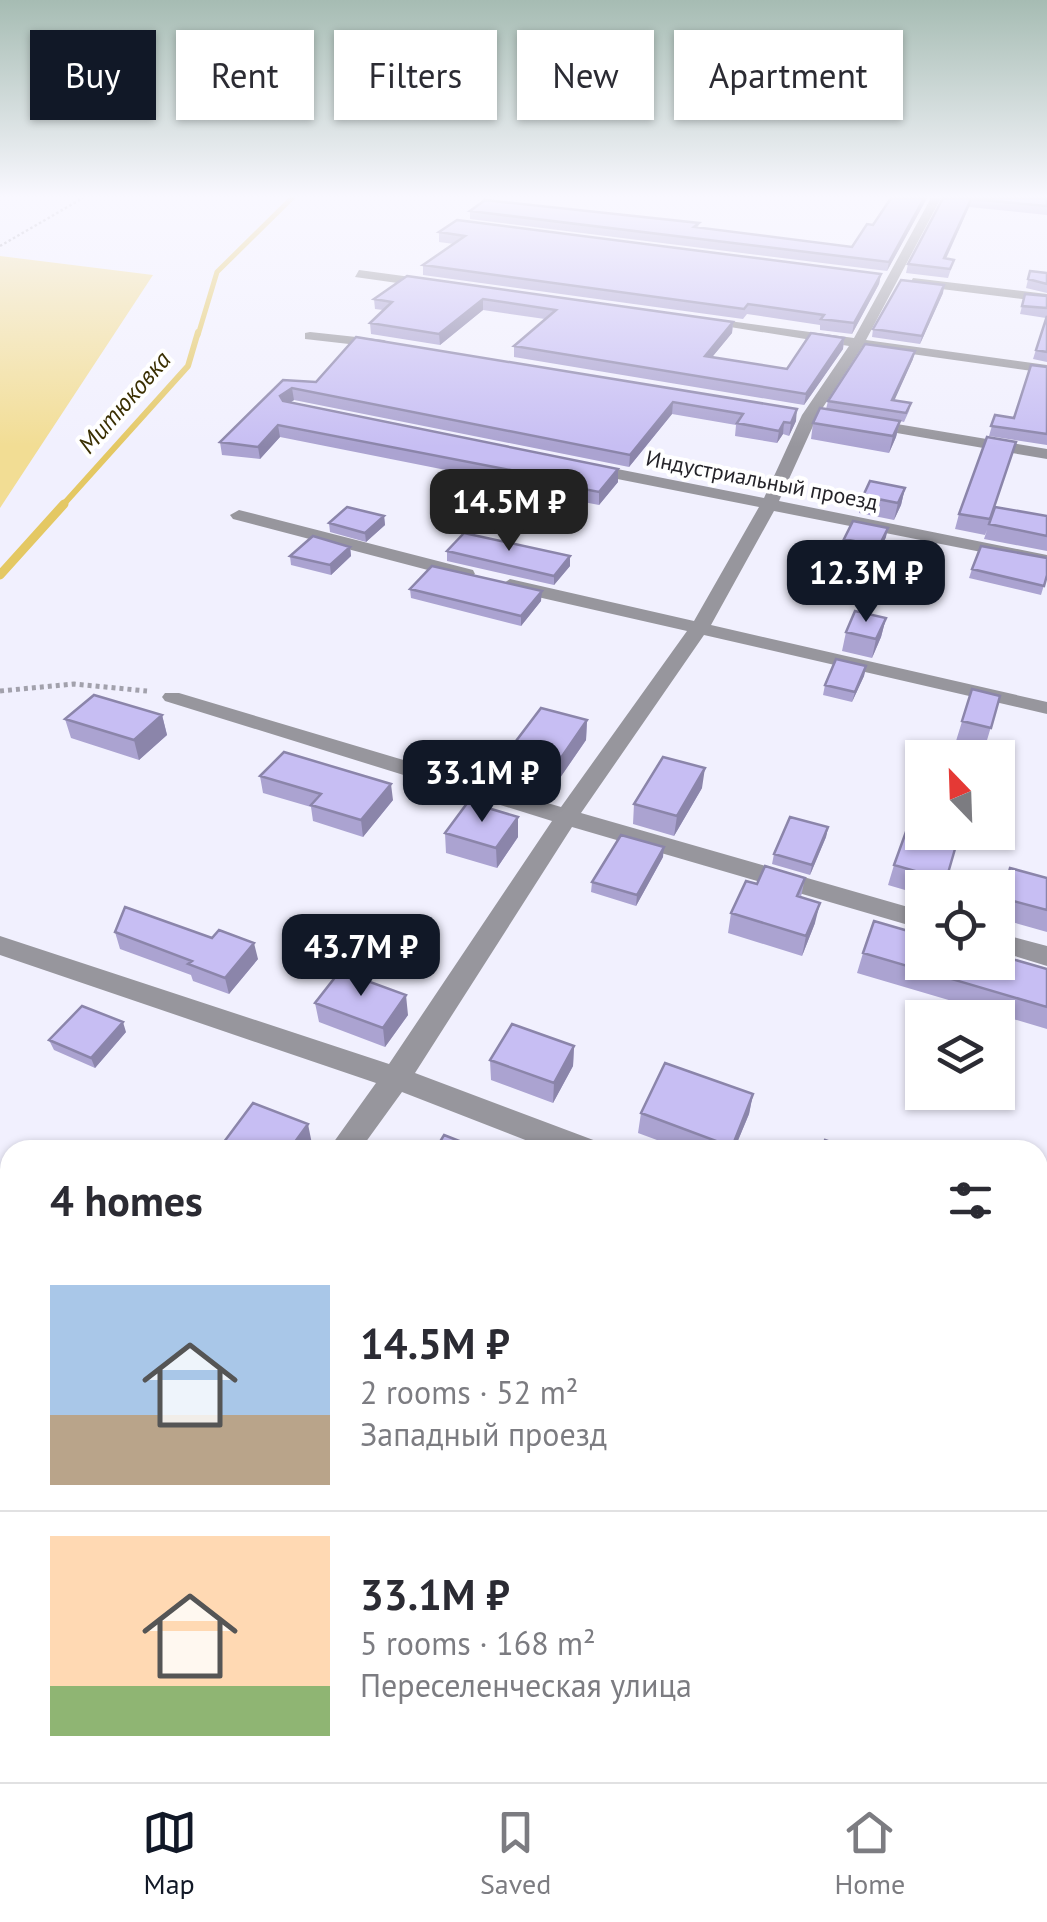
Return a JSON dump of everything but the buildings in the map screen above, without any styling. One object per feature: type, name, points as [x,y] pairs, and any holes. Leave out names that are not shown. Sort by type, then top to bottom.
[{"type":"street","points":[[412,281],[455,287]]},
{"type":"street","points":[[351,1140],[566,818],[699,629],[770,505],[810,415],[858,342],[882,281]]},
{"type":"street","points":[[909,281],[1047,298]]},
{"type":"street","points":[[686,319],[1047,369]]},
{"type":"street","points":[[310,336],[393,346]]},
{"type":"street","points":[[846,421],[1047,454]]},
{"type":"street","name":"Индустриальный проезд","points":[[560,462],[1047,560]]},
{"type":"street","points":[[239,515],[359,549],[1047,708]]},
{"type":"street","points":[[172,696],[566,818],[905,915]]},
{"type":"street","points":[[0,945],[396,1078],[559,1140]]},
{"type":"street","points":[[1015,947],[1047,956]]},
{"type":"path","points":[[0,691],[84,683],[121,684],[172,696]]},
{"type":"shaded area","points":[[0,281],[149,281],[0,508]]},
{"type":"waterway","name":"Митюковка","points":[[198,335],[214,281]]},
{"type":"waterway","name":"Митюковка","points":[[62,506],[188,366],[198,332]]},
{"type":"waterway","name":"Митюковка","points":[[0,575],[64,504]]}]
